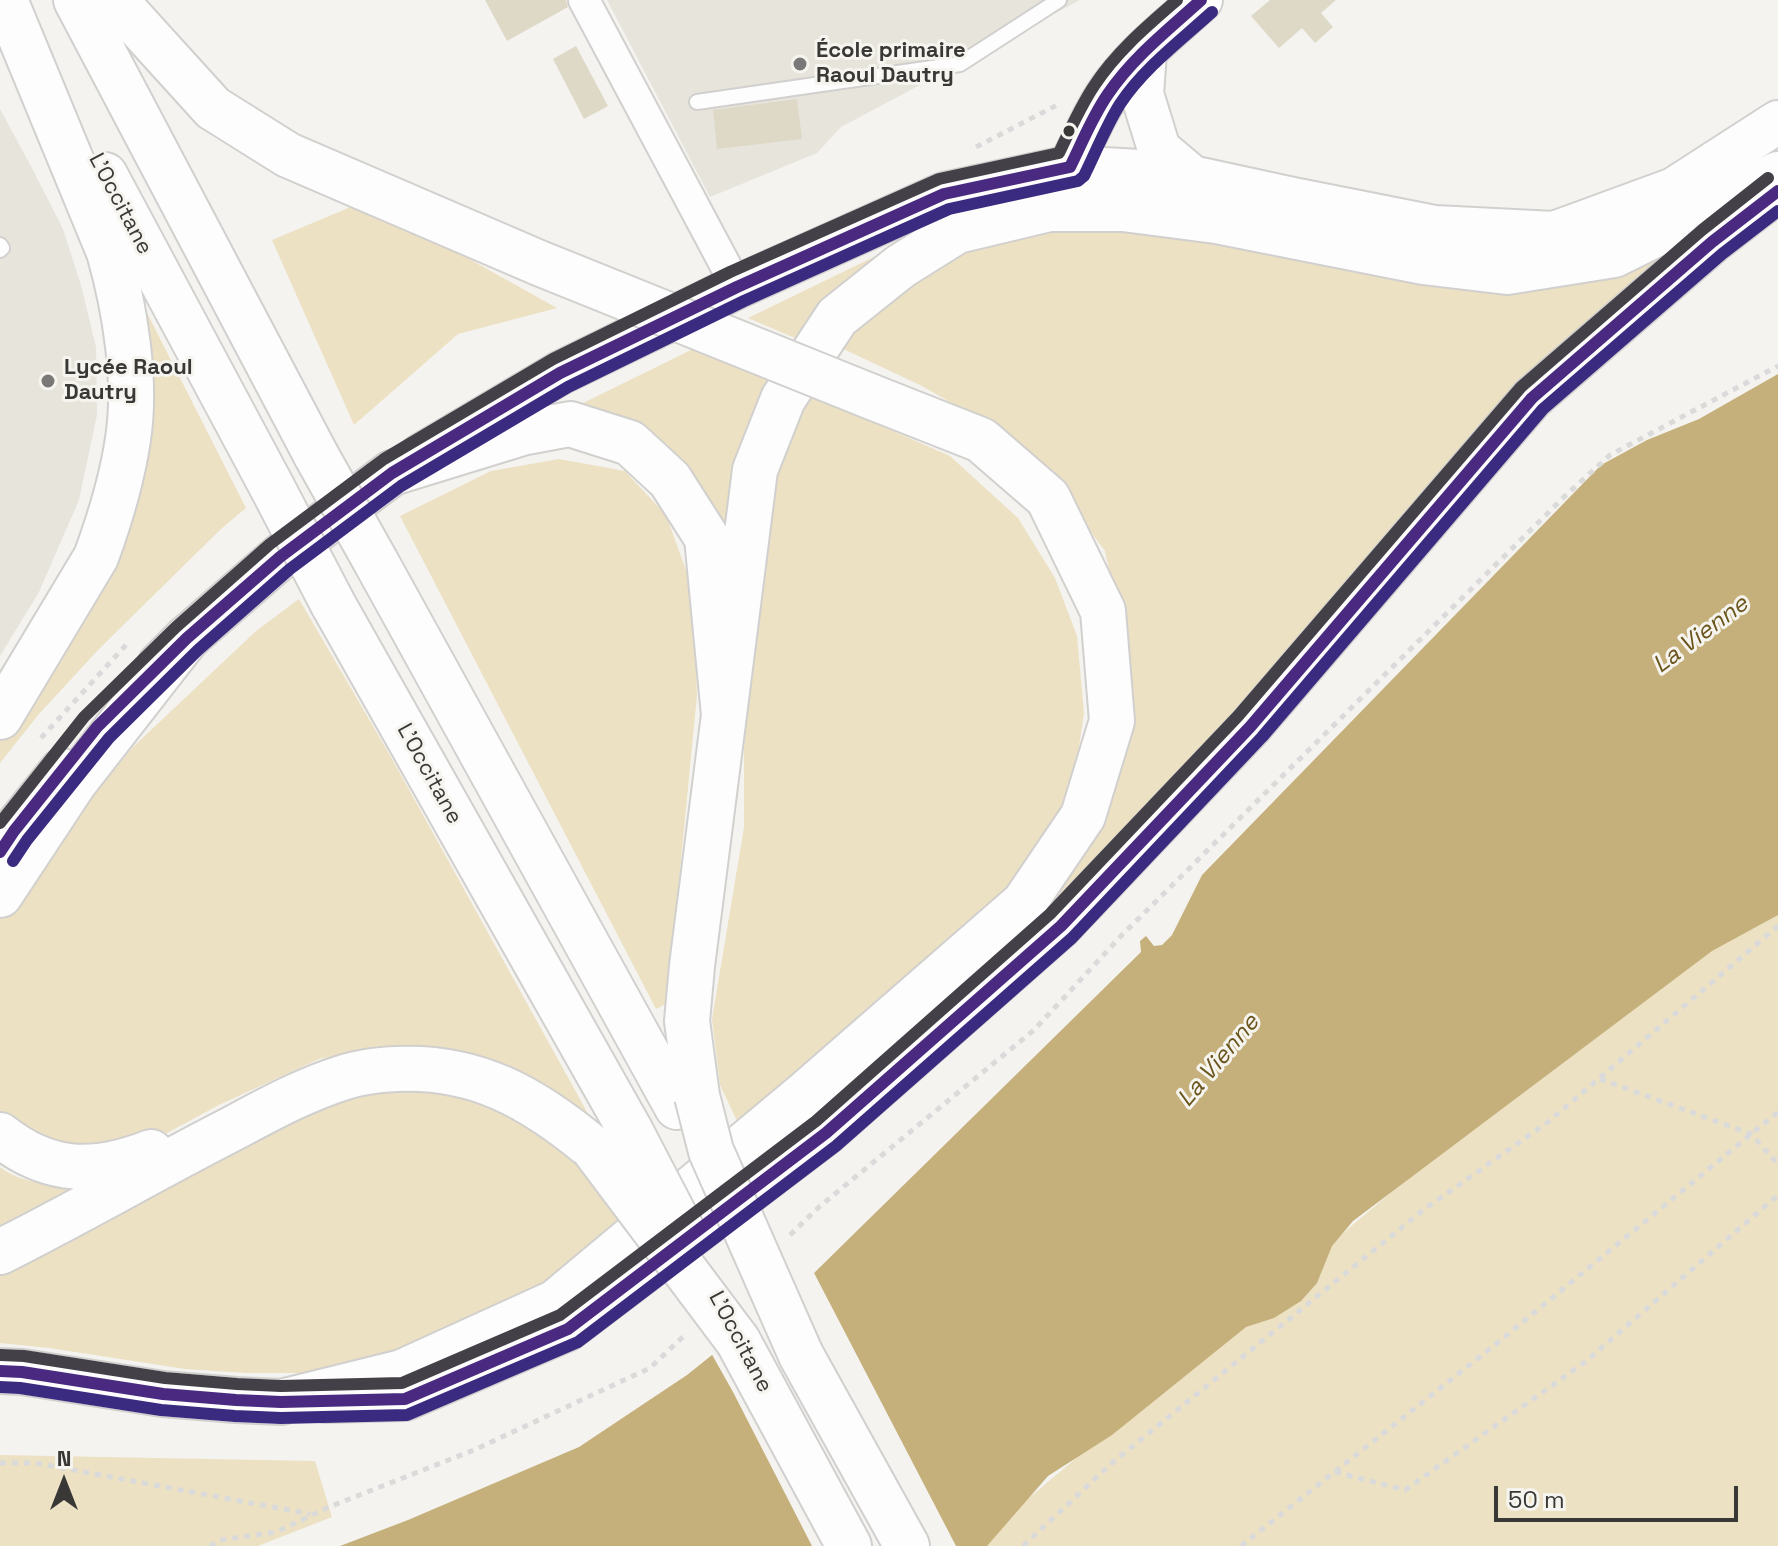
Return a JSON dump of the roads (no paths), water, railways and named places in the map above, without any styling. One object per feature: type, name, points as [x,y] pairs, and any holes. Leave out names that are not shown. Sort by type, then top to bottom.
[{"type":"main road","points":[[0,717],[96,557],[123,471],[131,407],[124,317],[109,252],[5,0]]},
{"type":"main road","name":"L'Occitane","points":[[11,0],[272,487],[612,1139],[738,1341],[849,1546]]},
{"type":"main road","points":[[76,0],[316,455],[687,1102],[801,1355],[907,1546]]},
{"type":"main road","points":[[115,0],[213,108],[288,155],[539,263],[981,440],[1048,498],[1103,611],[1112,721],[1083,816],[1024,903],[805,1094],[556,1302],[402,1372],[281,1402]]},
{"type":"main road","points":[[1070,167],[1114,84],[1201,0]]},
{"type":"main road","points":[[1145,52],[1142,94],[1159,149],[1191,176]]},
{"type":"main road","points":[[0,852],[97,727],[187,638],[280,557],[392,473],[560,373],[737,287],[944,194],[1070,167],[1173,173],[1435,227],[1554,233],[1674,189],[1778,122]]},
{"type":"main road","points":[[687,1102],[687,1021],[692,966],[755,470],[783,399],[837,317],[901,266],[957,231],[1049,209],[1123,209],[1216,221],[1423,262],[1507,272],[1614,255],[1778,174]]},
{"type":"main road","points":[[0,1371],[163,1394],[236,1400],[405,1399],[568,1329],[826,1133],[1072,915],[1250,727],[1532,398],[1712,242],[1778,191]]},
{"type":"main road","points":[[392,473],[522,433],[570,424],[630,443],[670,480],[707,538],[724,715]]},
{"type":"main road","points":[[0,895],[74,783],[187,638]]},
{"type":"main road","points":[[0,1252],[164,1163],[304,1092],[344,1077],[384,1070],[430,1068],[470,1075],[548,1113],[612,1139]]},
{"type":"main road","points":[[0,1135],[48,1161],[68,1167],[95,1167],[125,1162],[227,1131]]},
{"type":"street","points":[[584,0],[737,287]]},
{"type":"lane","points":[[697,102],[960,64],[1059,0]]},
{"type":"water","name":"La Vienne","points":[[1778,374],[1778,915],[1712,951],[1353,1221],[1332,1246],[1317,1283],[1301,1301],[1274,1318],[1246,1327],[1112,1435],[1048,1476],[987,1546],[340,1546],[579,1447],[687,1375],[812,1275],[1141,952],[1140,941],[1146,936],[1154,946],[1162,945],[1172,935],[1202,875],[1601,465],[1647,440],[1699,419]]},
{"type":"place","name":"École primaire Raoul Dautry","points":[[800,64]]},
{"type":"place","name":"Lycée Raoul Dautry","points":[[48,381]]}]
